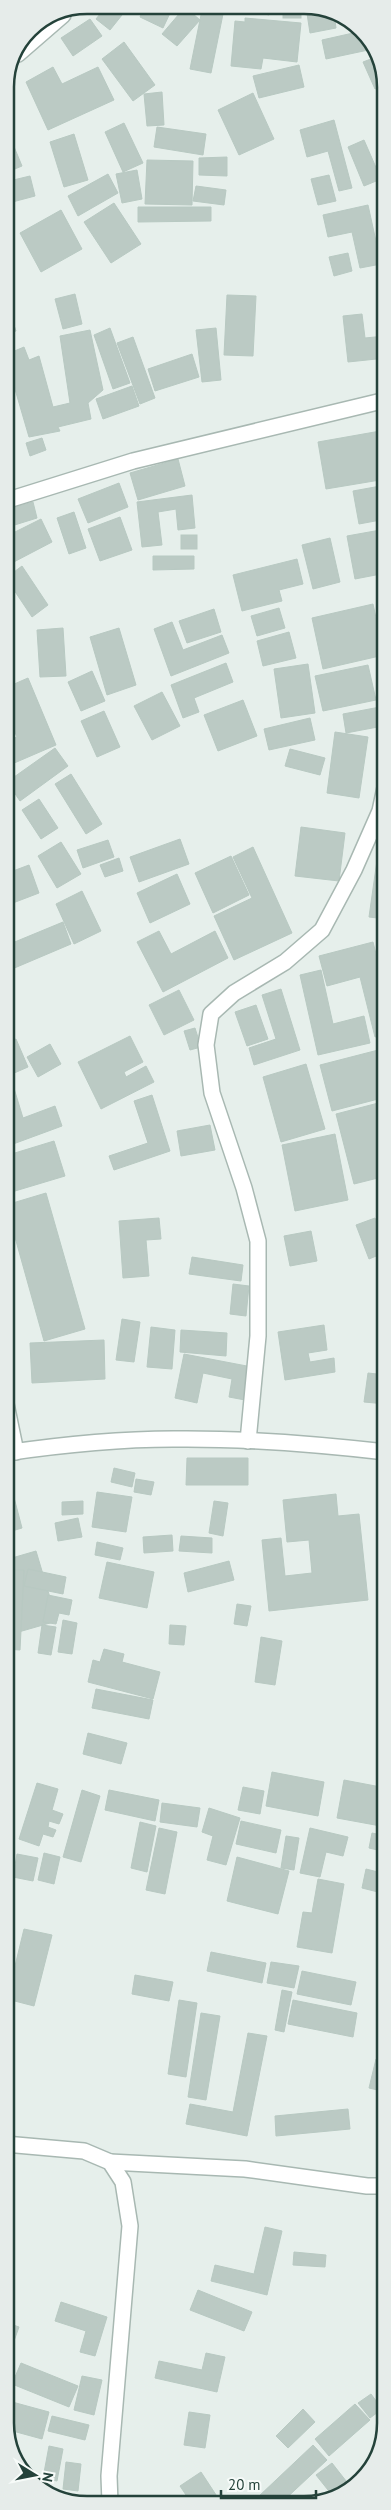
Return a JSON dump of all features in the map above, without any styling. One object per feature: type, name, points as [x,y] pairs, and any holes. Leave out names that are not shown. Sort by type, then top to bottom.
[{"type":"street","points":[[25,48],[57,20]]},
{"type":"street","points":[[14,498],[133,461],[377,402]]},
{"type":"street","points":[[248,1441],[258,1336],[258,1241],[244,1188],[212,1094],[206,1045],[212,1014],[234,993],[285,962],[322,930],[354,870],[377,818]]},
{"type":"street","points":[[14,1453],[78,1444],[172,1438],[308,1443],[377,1451]]},
{"type":"street","points":[[14,2145],[84,2151],[110,2162],[245,2169],[377,2186]]},
{"type":"street","points":[[110,2162],[123,2182],[130,2226],[109,2476],[110,2496]]},
{"type":"building","points":[[100,14],[123,14],[110,30],[96,19]]},
{"type":"building","points":[[141,14],[170,14],[163,28],[140,17]]},
{"type":"building","points":[[179,14],[193,14],[200,20],[177,46],[162,34]]},
{"type":"building","points":[[201,14],[223,14],[211,73],[190,69]]},
{"type":"building","points":[[283,14],[301,14],[301,18],[283,18]]},
{"type":"building","points":[[307,14],[323,16],[335,20],[336,28],[310,33]]},
{"type":"building","points":[[245,18],[301,23],[297,62],[263,58],[261,69],[231,66],[235,21],[245,22]]},
{"type":"building","points":[[90,19],[102,36],[73,56],[61,38]]},
{"type":"building","points":[[353,33],[367,50],[326,59],[322,40]]},
{"type":"building","points":[[124,42],[155,85],[133,101],[102,59]]},
{"type":"building","points":[[372,59],[376,72],[377,88],[375,89],[363,62]]},
{"type":"building","points":[[299,65],[304,87],[259,98],[253,76]]},
{"type":"building","points":[[53,67],[62,84],[98,67],[114,100],[48,130],[26,82]]},
{"type":"building","points":[[162,92],[164,125],[147,126],[144,94]]},
{"type":"building","points":[[253,93],[274,139],[239,155],[218,110]]},
{"type":"building","points":[[334,120],[352,188],[339,191],[328,151],[307,157],[300,130]]},
{"type":"building","points":[[124,123],[143,163],[123,172],[105,132]]},
{"type":"building","points":[[157,127],[206,134],[203,155],[154,147]]},
{"type":"building","points":[[74,134],[88,180],[64,187],[50,142]]},
{"type":"building","points":[[364,140],[377,170],[377,181],[364,186],[348,147]]},
{"type":"building","points":[[14,147],[22,166],[14,169]]},
{"type":"building","points":[[227,157],[227,176],[199,175],[199,158]]},
{"type":"building","points":[[147,160],[193,161],[192,205],[145,204]]},
{"type":"building","points":[[137,170],[142,199],[122,203],[116,174]]},
{"type":"building","points":[[108,174],[118,193],[78,216],[68,196]]},
{"type":"building","points":[[329,175],[336,201],[318,205],[311,179]]},
{"type":"building","points":[[30,176],[35,196],[14,202],[14,180]]},
{"type":"building","points":[[196,186],[226,190],[224,205],[193,201]]},
{"type":"building","points":[[114,203],[141,244],[111,263],[84,222]]},
{"type":"building","points":[[368,205],[377,246],[377,265],[360,268],[352,232],[328,237],[323,215]]},
{"type":"building","points":[[138,207],[211,207],[211,221],[138,222]]},
{"type":"building","points":[[61,210],[82,249],[41,272],[20,233]]},
{"type":"building","points":[[348,253],[352,271],[334,276],[329,257]]},
{"type":"building","points":[[75,294],[82,324],[63,329],[55,299]]},
{"type":"building","points":[[227,295],[256,296],[253,356],[224,355]]},
{"type":"building","points":[[362,314],[365,338],[377,337],[377,359],[348,362],[343,316]]},
{"type":"building","points":[[110,328],[130,383],[113,389],[94,335]]},
{"type":"building","points":[[216,328],[221,380],[202,382],[196,330]]},
{"type":"building","points":[[90,330],[103,390],[88,403],[91,419],[58,427],[60,431],[29,437],[14,386],[14,351],[24,347],[29,360],[39,356],[53,407],[70,403],[60,336]]},
{"type":"building","points":[[133,337],[155,398],[140,404],[117,343]]},
{"type":"building","points":[[192,354],[199,377],[155,391],[148,369]]},
{"type":"building","points":[[132,386],[139,406],[103,419],[96,399]]},
{"type":"building","points":[[377,432],[377,480],[326,489],[318,442]]},
{"type":"building","points":[[42,438],[46,450],[30,456],[26,443]]},
{"type":"building","points":[[178,459],[185,486],[138,500],[130,473]]},
{"type":"building","points":[[119,483],[128,507],[88,523],[78,499]]},
{"type":"building","points":[[377,487],[377,521],[359,524],[353,491]]},
{"type":"building","points":[[192,495],[195,528],[178,530],[176,509],[158,512],[162,545],[142,547],[137,502]]},
{"type":"building","points":[[33,502],[37,518],[14,525],[14,507]]},
{"type":"building","points":[[74,512],[86,548],[69,554],[57,518]]},
{"type":"building","points":[[120,517],[132,550],[100,561],[88,529]]},
{"type":"building","points":[[41,519],[52,542],[14,562],[14,532]]},
{"type":"building","points":[[377,531],[377,575],[355,579],[347,536]]},
{"type":"building","points":[[181,535],[197,535],[197,549],[181,549]]},
{"type":"building","points":[[330,538],[340,582],[313,589],[302,545]]},
{"type":"building","points":[[153,556],[194,556],[194,569],[153,570]]},
{"type":"building","points":[[297,559],[303,584],[279,590],[282,601],[242,611],[233,575]]},
{"type":"building","points":[[22,566],[48,605],[32,617],[14,590],[14,572]]},
{"type":"building","points":[[373,604],[377,623],[377,657],[323,669],[312,618]]},
{"type":"building","points":[[279,608],[285,628],[257,636],[251,616]]},
{"type":"building","points":[[214,609],[221,632],[187,643],[179,621]]},
{"type":"building","points":[[172,622],[183,650],[222,635],[229,653],[171,676],[154,629]]},
{"type":"building","points":[[63,628],[66,676],[40,677],[37,630]]},
{"type":"building","points":[[119,628],[136,685],[107,695],[90,637]]},
{"type":"building","points":[[289,632],[296,658],[263,666],[257,641]]},
{"type":"building","points":[[226,663],[233,682],[194,698],[199,712],[183,718],[171,685]]},
{"type":"building","points":[[308,664],[315,713],[281,718],[274,669]]},
{"type":"building","points":[[368,665],[376,700],[323,711],[315,676]]},
{"type":"building","points":[[92,671],[105,701],[81,711],[68,682]]},
{"type":"building","points":[[28,678],[56,745],[14,763],[14,738],[17,737],[14,730],[14,684]]},
{"type":"building","points":[[162,692],[180,726],[152,740],[134,706]]},
{"type":"building","points":[[243,700],[257,736],[218,751],[204,715]]},
{"type":"building","points":[[377,708],[377,727],[346,733],[343,714]]},
{"type":"building","points":[[104,711],[120,747],[97,757],[81,721]]},
{"type":"building","points":[[310,718],[315,740],[269,750],[264,729]]},
{"type":"building","points":[[335,732],[368,737],[359,798],[327,793]]},
{"type":"building","points":[[55,748],[68,766],[20,801],[14,792],[14,777]]},
{"type":"building","points":[[290,749],[325,758],[320,775],[285,766]]},
{"type":"building","points":[[71,774],[102,824],[86,834],[55,784]]},
{"type":"building","points":[[39,799],[58,828],[41,839],[22,810]]},
{"type":"building","points":[[301,827],[345,833],[339,881],[295,876]]},
{"type":"building","points":[[180,839],[189,864],[139,882],[130,857]]},
{"type":"building","points":[[108,840],[114,857],[83,868],[77,850]]},
{"type":"building","points":[[61,842],[81,874],[57,888],[38,856]]},
{"type":"building","points":[[253,847],[292,933],[234,960],[214,916],[252,898],[233,857]]},
{"type":"building","points":[[231,856],[249,895],[213,913],[195,873]]},
{"type":"building","points":[[119,858],[123,871],[105,877],[100,865]]},
{"type":"building","points":[[377,860],[377,918],[369,917]]},
{"type":"building","points":[[29,865],[39,893],[14,903],[14,871]]},
{"type":"building","points":[[177,874],[190,904],[150,923],[137,893]]},
{"type":"building","points":[[82,891],[101,931],[74,944],[56,904]]},
{"type":"building","points":[[63,922],[71,944],[14,968],[14,942]]},
{"type":"building","points":[[159,931],[171,954],[215,931],[228,958],[163,992],[137,942]]},
{"type":"building","points":[[373,942],[377,958],[377,1036],[375,1037],[360,977],[327,986],[319,956]]},
{"type":"building","points":[[321,970],[333,1024],[364,1016],[370,1043],[318,1055],[300,975]]},
{"type":"building","points":[[281,989],[300,1050],[254,1065],[249,1048],[276,1039],[262,995]]},
{"type":"building","points":[[179,990],[194,1020],[164,1035],[149,1005]]},
{"type":"building","points":[[256,1005],[268,1039],[247,1046],[235,1012]]},
{"type":"building","points":[[195,1028],[201,1047],[190,1050],[184,1031]]},
{"type":"building","points":[[130,1036],[143,1062],[124,1072],[126,1077],[146,1066],[154,1082],[101,1109],[78,1062]]},
{"type":"building","points":[[16,1039],[28,1067],[14,1073],[14,1040]]},
{"type":"building","points":[[50,1044],[61,1064],[38,1077],[27,1057]]},
{"type":"building","points":[[377,1050],[377,1099],[332,1111],[320,1065]]},
{"type":"building","points":[[306,1064],[325,1129],[281,1142],[263,1077]]},
{"type":"building","points":[[14,1088],[23,1118],[55,1106],[62,1126],[14,1144]]},
{"type":"building","points":[[152,1095],[170,1151],[114,1170],[109,1156],[148,1143],[134,1101]]},
{"type":"building","points":[[377,1103],[377,1178],[354,1184],[336,1114]]},
{"type":"building","points":[[210,1125],[215,1150],[181,1156],[177,1131]]},
{"type":"building","points":[[335,1134],[348,1200],[295,1211],[282,1145]]},
{"type":"building","points":[[54,1141],[65,1176],[14,1191],[14,1153]]},
{"type":"building","points":[[46,1193],[85,1329],[44,1341],[14,1234],[14,1203]]},
{"type":"building","points":[[159,1218],[161,1239],[146,1240],[149,1276],[123,1278],[119,1221]]},
{"type":"building","points":[[375,1218],[377,1224],[377,1256],[369,1259],[356,1225]]},
{"type":"building","points":[[311,1231],[317,1261],[290,1266],[284,1236]]},
{"type":"building","points":[[192,1257],[243,1265],[241,1281],[189,1274]]},
{"type":"building","points":[[233,1284],[249,1286],[246,1316],[230,1314]]},
{"type":"building","points":[[122,1319],[140,1322],[134,1362],[116,1360]]},
{"type":"building","points":[[324,1325],[327,1350],[308,1353],[310,1362],[334,1358],[335,1372],[285,1380],[278,1332]]},
{"type":"building","points":[[151,1327],[175,1330],[172,1369],[147,1367]]},
{"type":"building","points":[[181,1330],[227,1333],[226,1356],[180,1352]]},
{"type":"building","points":[[104,1340],[105,1379],[32,1383],[30,1343]]},
{"type":"building","points":[[184,1354],[252,1367],[245,1400],[229,1397],[232,1379],[203,1373],[197,1403],[175,1398]]},
{"type":"building","points":[[368,1373],[377,1374],[377,1403],[364,1402]]},
{"type":"building","points":[[187,1458],[248,1458],[248,1485],[186,1485]]},
{"type":"building","points":[[114,1468],[135,1473],[132,1487],[111,1482]]},
{"type":"building","points":[[136,1479],[154,1482],[151,1495],[134,1492]]},
{"type":"building","points":[[97,1492],[132,1497],[126,1532],[92,1527]]},
{"type":"building","points":[[336,1494],[338,1516],[359,1514],[368,1600],[269,1611],[262,1540],[281,1538],[285,1576],[312,1573],[309,1540],[287,1542],[283,1500]]},
{"type":"building","points":[[14,1497],[22,1528],[14,1530]]},
{"type":"building","points":[[83,1501],[83,1514],[62,1515],[62,1502]]},
{"type":"building","points":[[214,1501],[228,1503],[223,1536],[209,1533]]},
{"type":"building","points":[[78,1518],[82,1537],[58,1541],[55,1523]]},
{"type":"building","points":[[172,1535],[173,1551],[144,1553],[143,1537]]},
{"type":"building","points":[[181,1536],[212,1538],[212,1553],[179,1551]]},
{"type":"building","points":[[97,1542],[123,1548],[120,1560],[95,1555]]},
{"type":"building","points":[[36,1551],[57,1621],[15,1633],[14,1557]]},
{"type":"building","points":[[229,1561],[234,1580],[188,1592],[184,1573]]},
{"type":"building","points":[[107,1562],[154,1572],[147,1608],[99,1598]]},
{"type":"building","points":[[28,1569],[66,1577],[63,1594],[24,1586]]},
{"type":"building","points":[[14,1570],[24,1570],[20,1650],[14,1650]]},
{"type":"building","points":[[48,1595],[72,1600],[69,1615],[59,1613],[56,1624],[43,1622]]},
{"type":"building","points":[[237,1604],[251,1606],[247,1626],[234,1624]]},
{"type":"building","points":[[63,1620],[77,1623],[72,1654],[58,1652]]},
{"type":"building","points":[[42,1625],[56,1627],[51,1655],[38,1653]]},
{"type":"building","points":[[170,1625],[186,1626],[184,1645],[169,1644]]},
{"type":"building","points":[[261,1637],[282,1641],[275,1685],[255,1682]]},
{"type":"building","points":[[104,1649],[124,1654],[122,1662],[160,1672],[153,1699],[88,1682],[93,1660],[100,1662]]},
{"type":"building","points":[[96,1689],[153,1700],[149,1719],[92,1708]]},
{"type":"building","points":[[88,1733],[127,1743],[121,1764],[83,1754]]},
{"type":"building","points":[[272,1772],[324,1782],[318,1816],[266,1806]]},
{"type":"building","points":[[344,1780],[377,1786],[377,1825],[337,1818]]},
{"type":"building","points":[[37,1783],[58,1789],[52,1810],[63,1814],[59,1824],[49,1821],[48,1827],[56,1830],[53,1837],[43,1834],[39,1846],[19,1839]]},
{"type":"building","points":[[243,1787],[264,1791],[260,1814],[238,1810]]},
{"type":"building","points":[[82,1790],[100,1796],[81,1862],[63,1857]]},
{"type":"building","points":[[109,1790],[159,1800],[155,1821],[105,1810]]},
{"type":"building","points":[[162,1803],[200,1808],[197,1827],[160,1822]]},
{"type":"building","points":[[209,1808],[240,1818],[226,1865],[207,1860],[213,1836],[202,1832]]},
{"type":"building","points":[[241,1821],[281,1830],[276,1853],[236,1844]]},
{"type":"building","points":[[140,1822],[156,1826],[147,1872],[131,1868]]},
{"type":"building","points":[[159,1828],[177,1832],[165,1894],[146,1890]]},
{"type":"building","points":[[310,1828],[348,1837],[343,1856],[326,1852],[320,1877],[300,1873]]},
{"type":"building","points":[[372,1833],[377,1834],[377,1850],[369,1848]]},
{"type":"building","points":[[286,1836],[299,1838],[294,1870],[281,1868]]},
{"type":"building","points":[[44,1853],[60,1857],[54,1884],[38,1880]]},
{"type":"building","points":[[17,1854],[38,1858],[33,1881],[14,1877]]},
{"type":"building","points":[[237,1857],[289,1871],[278,1914],[227,1901]]},
{"type":"building","points":[[366,1869],[377,1872],[377,1892],[362,1888]]},
{"type":"building","points":[[318,1879],[344,1884],[332,1953],[297,1947],[303,1912],[312,1913]]},
{"type":"building","points":[[24,1929],[52,1935],[34,2006],[14,2001],[14,1970]]},
{"type":"building","points":[[211,1952],[266,1963],[262,1983],[207,1971]]},
{"type":"building","points":[[271,1962],[299,1966],[294,1988],[267,1983]]},
{"type":"building","points":[[302,1971],[356,1982],[351,2005],[297,1994]]},
{"type":"building","points":[[135,1975],[173,1982],[169,2001],[132,1994]]},
{"type":"building","points":[[282,1990],[292,1992],[284,2032],[275,2030]]},
{"type":"building","points":[[179,2000],[197,2003],[186,2077],[168,2074]]},
{"type":"building","points":[[293,2000],[357,2013],[353,2037],[288,2024]]},
{"type":"building","points":[[201,2013],[220,2016],[206,2100],[188,2097]]},
{"type":"building","points":[[248,2033],[267,2036],[247,2136],[186,2124],[190,2104],[233,2112]]},
{"type":"building","points":[[376,2059],[377,2059],[377,2090],[369,2088]]},
{"type":"building","points":[[348,2109],[350,2129],[276,2136],[275,2116]]},
{"type":"building","points":[[265,2227],[282,2231],[267,2295],[211,2281],[215,2265],[254,2274]]},
{"type":"building","points":[[294,2252],[326,2255],[325,2267],[293,2265]]},
{"type":"building","points":[[198,2290],[252,2312],[244,2331],[190,2310]]},
{"type":"building","points":[[61,2302],[107,2317],[95,2356],[80,2352],[86,2331],[55,2321]]},
{"type":"building","points":[[14,2325],[19,2327],[14,2341]]},
{"type":"building","points":[[206,2353],[225,2357],[217,2392],[155,2378],[159,2361],[202,2370]]},
{"type":"building","points":[[21,2363],[78,2386],[69,2407],[14,2385],[14,2379]]},
{"type":"building","points":[[82,2376],[102,2380],[94,2415],[74,2410]]},
{"type":"building","points":[[371,2394],[377,2402],[377,2413],[370,2418],[358,2403]]},
{"type":"building","points":[[14,2402],[49,2412],[42,2439],[14,2431]]},
{"type":"building","points":[[355,2404],[370,2420],[329,2456],[315,2439]]},
{"type":"building","points":[[303,2409],[315,2422],[288,2448],[276,2436]]},
{"type":"building","points":[[189,2412],[210,2415],[205,2448],[184,2445]]},
{"type":"building","points":[[52,2416],[89,2425],[85,2440],[48,2431]]},
{"type":"building","points":[[313,2445],[327,2460],[289,2496],[259,2496]]},
{"type":"building","points":[[49,2446],[63,2449],[57,2481],[43,2478]]},
{"type":"building","points":[[66,2462],[81,2464],[78,2491],[63,2489]]},
{"type":"building","points":[[332,2463],[347,2482],[329,2492],[316,2475]]},
{"type":"building","points":[[201,2472],[217,2496],[187,2496],[180,2486]]}]
